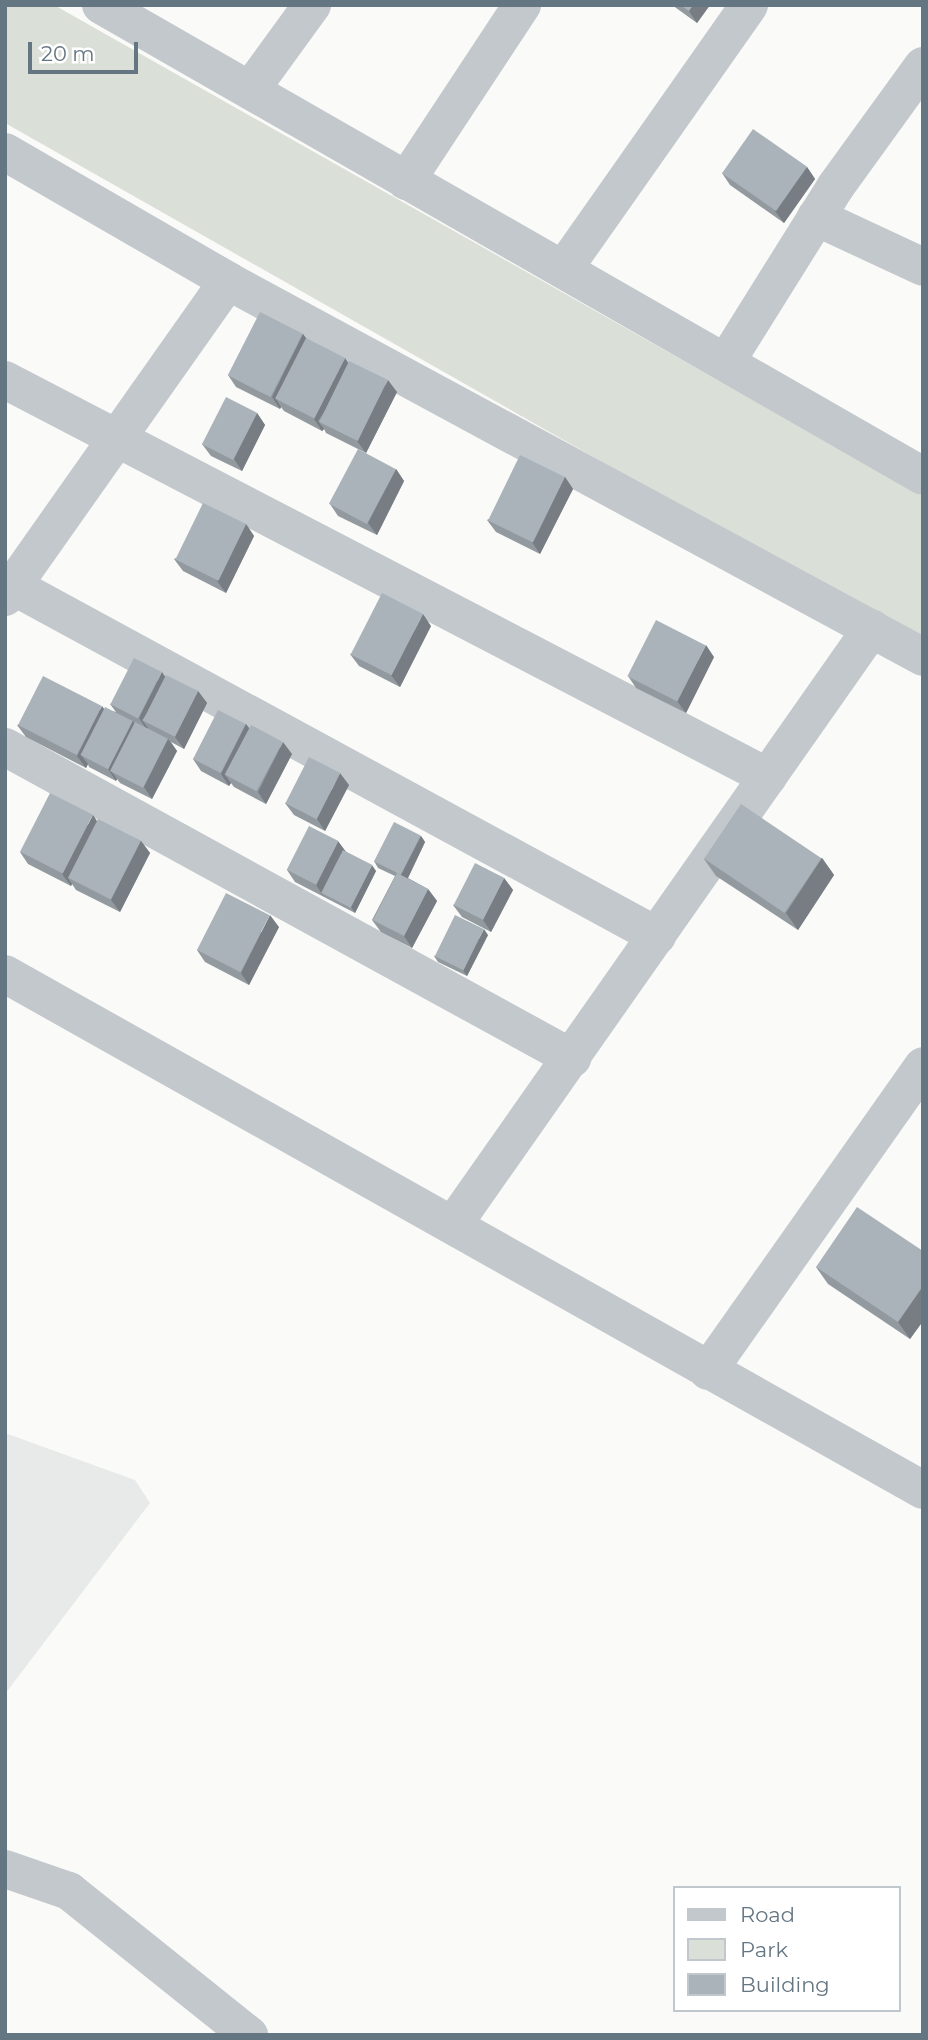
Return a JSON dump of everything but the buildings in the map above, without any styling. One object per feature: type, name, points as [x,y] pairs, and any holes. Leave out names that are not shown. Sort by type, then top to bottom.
[{"type":"street","points":[[101,5],[251,89],[406,181],[565,267],[923,476]]},
{"type":"street","points":[[251,89],[312,5]]},
{"type":"street","points":[[406,181],[522,5]]},
{"type":"street","points":[[565,267],[749,5]]},
{"type":"street","points":[[726,362],[816,217],[923,66]]},
{"type":"street","points":[[5,152],[228,281],[923,657]]},
{"type":"street","points":[[816,217],[923,267]]},
{"type":"street","points":[[228,281],[9,591],[657,936]]},
{"type":"street","points":[[5,380],[768,777]]},
{"type":"street","points":[[453,1225],[872,628]]},
{"type":"street","points":[[5,747],[572,1058]]},
{"type":"street","points":[[5,974],[923,1490]]},
{"type":"street","points":[[708,1371],[923,1066]]},
{"type":"street","points":[[5,1869],[69,1891],[249,2035]]},
{"type":"shaded area","points":[[5,1433],[135,1480],[150,1503],[5,1694]]},
{"type":"green space","points":[[5,5],[54,5],[923,496],[923,644],[5,123]]}]
